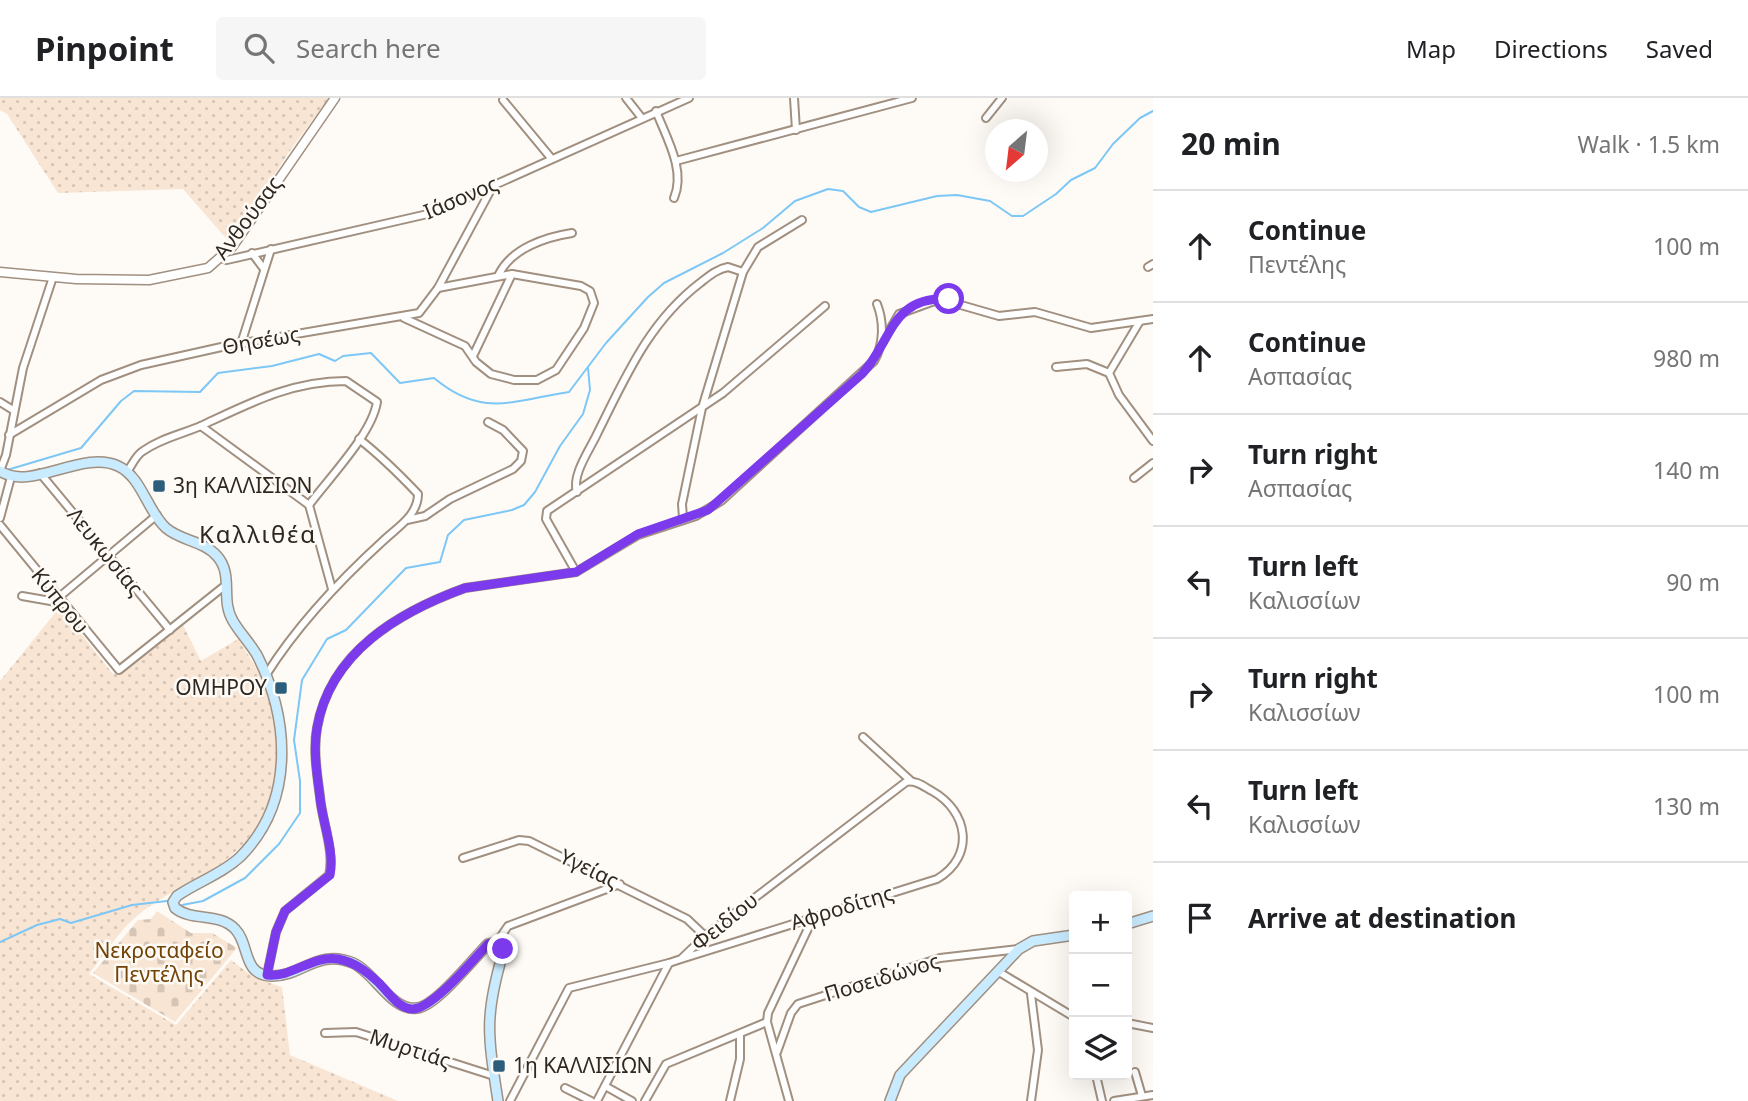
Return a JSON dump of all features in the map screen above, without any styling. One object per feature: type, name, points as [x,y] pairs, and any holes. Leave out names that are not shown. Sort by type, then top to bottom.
[{"type":"main road","points":[[0,471],[11,477],[105,463],[118,465],[127,472],[157,516],[172,532],[215,554],[224,567],[229,614],[254,650],[280,713],[282,744],[276,791],[268,818],[239,858],[180,894],[173,904],[186,914],[220,920],[231,926],[242,939],[253,969],[267,975],[279,975],[323,959],[340,960],[367,972],[402,1005],[416,1009],[430,1003],[488,944],[497,942],[503,953],[491,994],[487,1023],[498,1101]]},
{"type":"main road","points":[[1132,922],[1153,916]]},
{"type":"main road","points":[[890,1101],[900,1075],[1019,949],[1033,941],[1069,936]]},
{"type":"street","name":"Ανθούσας","points":[[0,272],[53,277],[163,279],[201,270],[222,258],[335,98]]},
{"type":"street","points":[[625,98],[641,117]]},
{"type":"street","name":"Ιάσονος","points":[[222,258],[228,260],[432,213],[641,117],[689,98]]},
{"type":"street","points":[[794,98],[796,130]]},
{"type":"street","points":[[676,161],[912,98]]},
{"type":"street","points":[[986,118],[1002,98]]},
{"type":"street","points":[[503,100],[551,158]]},
{"type":"street","points":[[656,111],[676,161],[678,189],[674,198]]},
{"type":"street","points":[[427,328],[424,309],[494,184]]},
{"type":"street","points":[[684,518],[682,504],[702,408],[743,272],[758,247],[802,220]]},
{"type":"street","points":[[499,274],[510,261],[532,244],[572,233]]},
{"type":"street","points":[[241,344],[271,249]]},
{"type":"street","points":[[252,253],[264,269]]},
{"type":"street","points":[[577,492],[575,482],[584,461],[637,354],[652,331],[678,301],[715,272],[728,267],[743,272]]},
{"type":"street","points":[[402,318],[465,346],[491,374],[514,380],[537,380],[556,370],[584,328],[593,303],[593,295],[587,289],[512,274],[499,274],[438,288]]},
{"type":"street","points":[[473,356],[512,274]]},
{"type":"street","points":[[0,471],[23,368],[53,277]]},
{"type":"street","points":[[267,975],[276,932],[285,911],[330,875],[331,859],[322,820],[316,765],[317,728],[327,694],[345,665],[385,627],[465,588],[576,572],[638,534],[696,516],[721,502],[862,374],[874,361],[899,314],[940,299],[999,316],[1035,312],[1090,328],[1153,319]]},
{"type":"street","points":[[877,304],[882,323],[881,347]]},
{"type":"street","points":[[576,572],[546,515],[702,408],[825,306]]},
{"type":"street","name":"Θησέως","points":[[9,435],[119,372],[163,359],[241,344],[402,318],[424,309]]},
{"type":"street","points":[[1140,321],[1109,373],[1112,382],[1153,441]]},
{"type":"street","points":[[1056,367],[1087,365],[1109,373]]},
{"type":"street","points":[[127,472],[140,452],[270,393],[346,381],[376,402],[375,411],[359,439],[309,505]]},
{"type":"street","points":[[0,402],[13,410]]},
{"type":"street","points":[[407,520],[425,516],[450,499],[513,469],[521,461],[523,451],[514,440],[488,422]]},
{"type":"street","points":[[201,426],[309,505],[332,589]]},
{"type":"street","points":[[266,675],[288,641],[332,589],[407,520],[418,505],[418,494],[383,458],[359,439]]},
{"type":"street","points":[[1134,478],[1153,463]]},
{"type":"street","name":"Λευκωσίας","points":[[40,473],[170,630]]},
{"type":"street","points":[[0,518],[11,477]]},
{"type":"street","points":[[22,596],[60,600],[107,556],[157,516]]},
{"type":"street","name":"Κύπρου","points":[[0,525],[115,669],[124,668],[170,630]]},
{"type":"street","points":[[170,630],[227,584]]},
{"type":"street","points":[[863,737],[911,780]]},
{"type":"street","name":"Αφροδίτης","points":[[681,959],[944,875],[961,851],[961,820],[951,804],[911,780]]},
{"type":"street","name":"Φειδίου","points":[[510,1101],[569,988],[681,959],[705,936],[911,780]]},
{"type":"street","name":"Υγείας","points":[[463,858],[519,840],[529,841],[687,919],[705,936]]},
{"type":"street","points":[[497,942],[508,926],[610,890],[620,884]]},
{"type":"street","points":[[789,1101],[767,1022],[772,1004],[814,916]]},
{"type":"street","name":"Ποσειδώνος","points":[[777,1052],[791,1013],[798,1004],[940,958],[1019,949]]},
{"type":"street","points":[[597,1101],[669,963]]},
{"type":"street","points":[[999,972],[1031,994],[1069,1014]]},
{"type":"street","points":[[1031,994],[1038,1050],[1031,1101]]},
{"type":"street","points":[[645,1101],[666,1063],[767,1022]]},
{"type":"street","points":[[1132,1024],[1153,1028]]},
{"type":"street","name":"Μυρτιάς","points":[[325,1033],[356,1032],[494,1076]]},
{"type":"street","points":[[730,1101],[740,1059],[740,1035]]},
{"type":"street","points":[[1135,1072],[1142,1096]]},
{"type":"street","points":[[1097,1080],[1102,1101]]},
{"type":"street","points":[[605,1086],[632,1101]]},
{"type":"street","points":[[565,1088],[591,1101]]},
{"type":"street","points":[[1114,1101],[1153,1095]]},
{"type":"green space","points":[[0,98],[329,98],[289,152],[231,244],[183,189],[58,193],[7,114],[0,110]]},
{"type":"green space","points":[[60,607],[112,673],[120,675],[183,625],[201,661],[238,639],[271,698],[279,737],[277,774],[272,792],[266,809],[247,840],[224,861],[137,916],[89,974],[176,1025],[231,960],[255,978],[282,987],[290,1055],[398,1101],[0,1101],[0,681]]},
{"type":"green space","name":"Νεκροταφείο Πεντέλης","points":[[157,911],[191,933],[212,933],[237,948],[175,1022],[93,973],[138,920],[151,919]]},
{"type":"waterway","points":[[7,470],[81,448],[121,401],[134,391],[200,392],[218,373],[272,366],[319,354],[335,361],[343,356],[371,353],[400,383],[434,378],[452,391],[484,403],[515,402],[569,392],[606,343],[664,283],[723,253],[763,228],[795,201],[828,189],[843,191],[859,207],[871,212],[937,196],[957,195],[990,201],[1012,216],[1023,216],[1056,194],[1071,180],[1095,168],[1113,144],[1140,118],[1153,111]]},
{"type":"waterway","points":[[182,905],[203,901],[245,878],[279,844],[300,813],[300,781],[294,740],[302,680],[327,639],[346,630],[406,568],[440,562],[448,535],[464,520],[524,505],[535,492],[560,446],[583,414],[590,390],[588,368]]},
{"type":"waterway","points":[[0,942],[37,925],[60,919],[71,923],[132,905],[167,901]]},
{"type":"place","name":"3η ΚΑΛΛΙΣΙΩΝ","points":[[159,486]]},
{"type":"place","name":"ΟΜΗΡΟΥ","points":[[281,688]]},
{"type":"place","name":"1η ΚΑΛΛΙΣΙΩΝ","points":[[499,1066]]},
{"type":"district","name":"Καλλιθέα","points":[[258,535]]},
{"type":"route","points":[[503,949],[497,942],[488,944],[430,1003],[416,1009],[402,1005],[367,972],[351,962],[323,959],[279,975],[267,975],[276,932],[285,911],[330,875],[331,859],[322,820],[316,747],[317,728],[323,706],[334,681],[369,639],[407,614],[448,595],[465,588],[576,572],[638,534],[696,516],[721,502],[862,374],[874,361],[899,314],[934,299],[949,299]]}]
